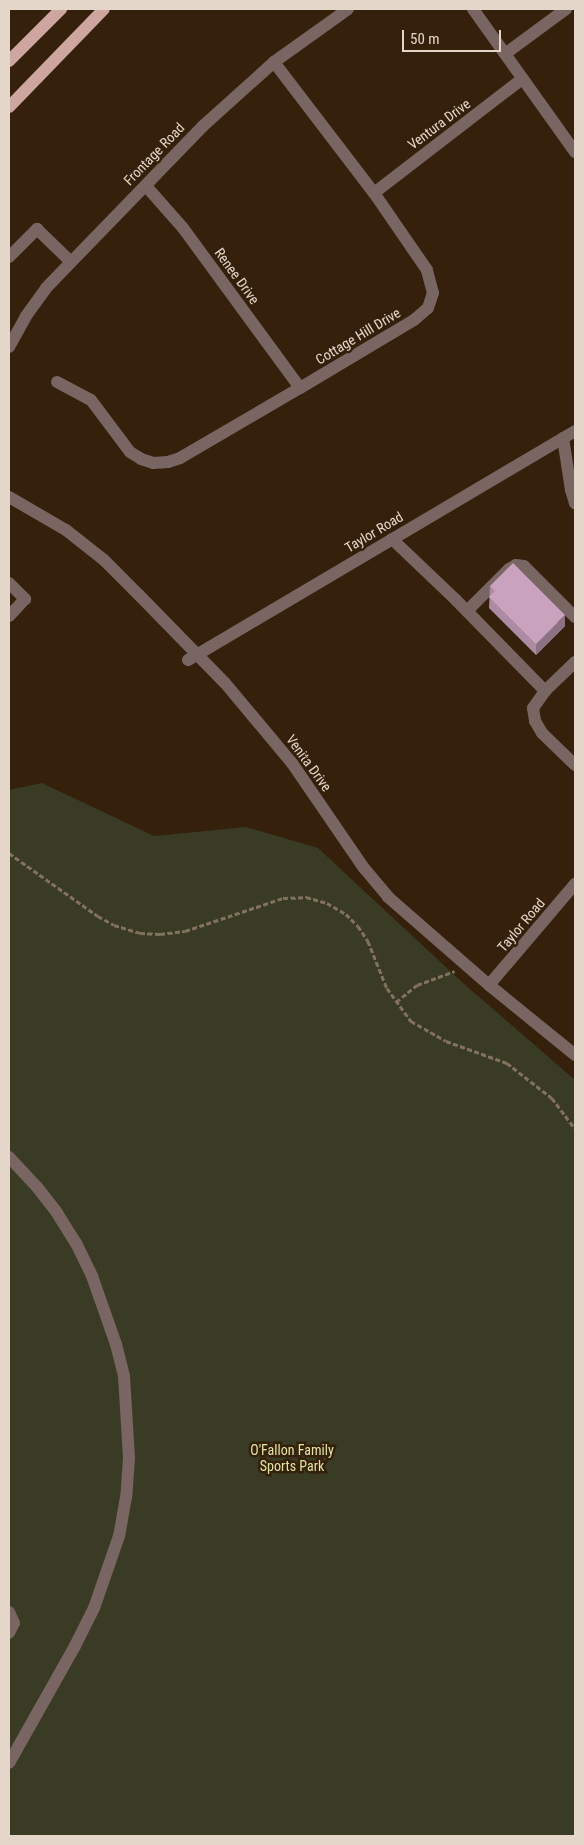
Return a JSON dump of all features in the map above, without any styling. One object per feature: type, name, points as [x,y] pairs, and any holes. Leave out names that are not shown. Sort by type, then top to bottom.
[{"type":"main road","points":[[9,61],[61,9]]},
{"type":"main road","points":[[9,107],[104,9]]},
{"type":"street","name":"Frontage Road","points":[[9,344],[46,288],[202,126],[274,62],[348,9]]},
{"type":"street","points":[[473,9],[575,152]]},
{"type":"street","points":[[505,54],[566,9]]},
{"type":"street","name":"Cottage Hill Drive","points":[[57,382],[91,400],[130,452],[153,464],[168,462],[180,458],[300,388],[414,320],[428,308],[433,292],[427,270],[374,193],[274,62]]},
{"type":"street","name":"Ventura Drive","points":[[374,193],[522,79]]},
{"type":"street","name":"Renee Drive","points":[[146,186],[183,228],[300,388]]},
{"type":"street","points":[[9,257],[37,229],[71,262]]},
{"type":"street","name":"Taylor Road","points":[[188,660],[575,431]]},
{"type":"street","points":[[563,438],[571,490],[575,503]]},
{"type":"street","name":"Venita Drive","points":[[9,497],[66,530],[104,560],[140,595],[226,683],[286,755],[364,868],[388,897],[489,985],[575,1056]]},
{"type":"street","points":[[392,539],[467,611],[545,691]]},
{"type":"street","points":[[467,611],[509,569],[516,565],[524,566],[575,617]]},
{"type":"street","points":[[9,583],[25,599],[9,616]]},
{"type":"street","points":[[575,662],[545,691],[533,708],[535,721],[542,733],[575,765]]},
{"type":"street","name":"Taylor Road","points":[[489,985],[575,884]]},
{"type":"street","points":[[9,1158],[37,1187],[56,1214],[76,1243],[92,1276],[116,1344],[124,1376],[129,1458],[126,1497],[108,1572],[94,1608],[75,1646],[12,1758],[9,1771]]},
{"type":"street","points":[[9,1612],[14,1623],[9,1633]]},
{"type":"path","points":[[9,853],[98,916],[114,925],[140,933],[160,934],[185,931],[283,898],[306,897],[327,903],[346,914],[358,926],[368,941],[387,988],[411,1021],[429,1033],[507,1063],[552,1098],[575,1128]]},
{"type":"path","points":[[396,1002],[424,982],[450,975],[455,971],[460,976]]},
{"type":"green space","name":"O'Fallon Family Sports Park","points":[[42,783],[154,836],[246,827],[318,848],[463,983],[575,1080],[575,1836],[9,1836],[9,790]]},
{"type":"building","points":[[513,563],[565,615],[536,644],[489,597],[495,591],[490,586]]}]
